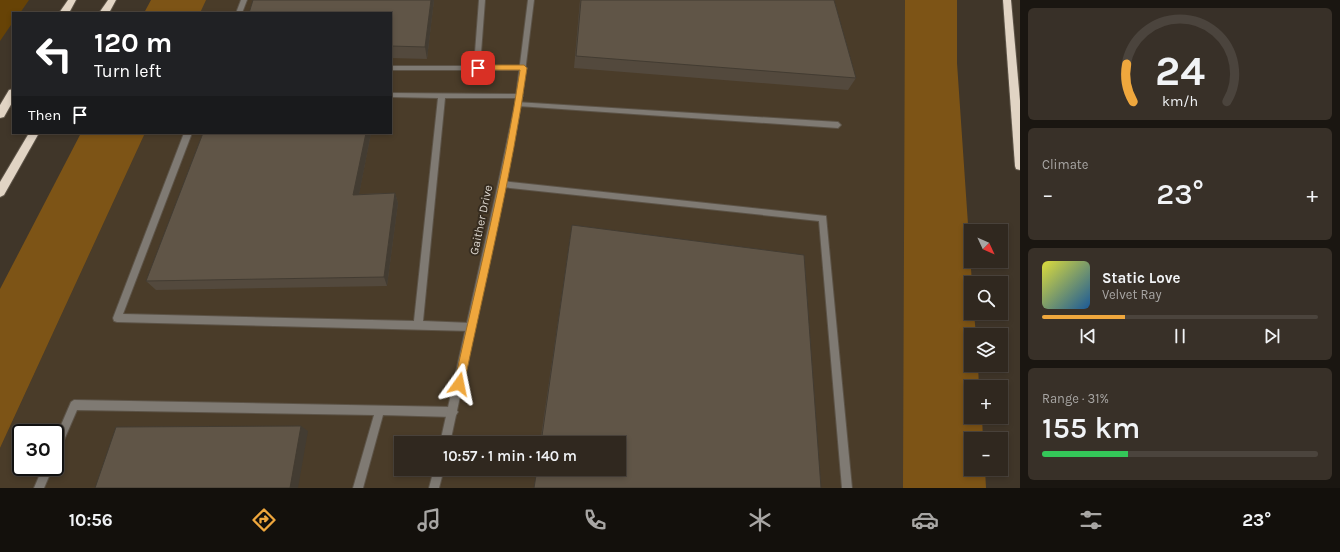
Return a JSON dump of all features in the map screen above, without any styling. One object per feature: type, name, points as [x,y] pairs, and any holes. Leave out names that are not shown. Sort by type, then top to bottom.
[{"type":"highway","points":[[65,12],[72,0]]},
{"type":"highway","points":[[105,12],[112,0]]},
{"type":"highway","points":[[1007,0],[1020,166]]},
{"type":"highway","points":[[0,114],[12,95]]},
{"type":"highway","points":[[0,192],[33,134]]},
{"type":"street","points":[[239,12],[244,0]]},
{"type":"street","points":[[478,68],[482,0]]},
{"type":"street","name":"Gaither Drive","points":[[447,436],[519,100],[531,0]]},
{"type":"street","points":[[392,68],[524,68]]},
{"type":"street","points":[[392,95],[519,100],[838,125]]},
{"type":"street","points":[[418,325],[442,96]]},
{"type":"street","points":[[188,134],[117,318],[418,325],[471,328]]},
{"type":"street","points":[[502,184],[823,218],[847,488]]},
{"type":"street","points":[[64,429],[74,405],[453,412]]},
{"type":"street","points":[[358,488],[380,411]]},
{"type":"street","points":[[39,488],[44,476]]},
{"type":"street","points":[[434,488],[437,476]]},
{"type":"shaded area","points":[[0,0],[29,0],[21,12],[12,12],[12,23],[0,41]]},
{"type":"shaded area","points":[[151,0],[206,0],[200,12],[145,12]]},
{"type":"shaded area","points":[[204,0],[939,0],[938,488],[0,488],[0,448],[145,134],[392,134],[392,12],[198,12]]},
{"type":"shaded area","points":[[905,0],[957,0],[957,63],[968,224],[964,224],[964,268],[971,268],[972,276],[964,276],[964,320],[975,320],[975,328],[964,328],[964,372],[978,372],[979,380],[964,380],[964,424],[982,424],[983,432],[964,432],[964,476],[985,476],[986,488],[903,488]]},
{"type":"shaded area","points":[[80,134],[145,134],[0,448],[0,289]]},
{"type":"building","points":[[253,0],[431,0],[425,47],[392,46],[392,12],[249,12]]},
{"type":"building","points":[[581,0],[834,0],[856,78],[576,56]]},
{"type":"building","points":[[203,134],[366,134],[353,195],[395,193],[384,277],[146,281]]},
{"type":"building","points":[[572,225],[804,255],[821,488],[534,488],[536,476],[626,476],[626,436],[542,436]]},
{"type":"building","points":[[301,426],[290,488],[95,488],[116,427]]},
{"type":"route","points":[[459,384],[502,184],[524,68],[478,68]]}]
